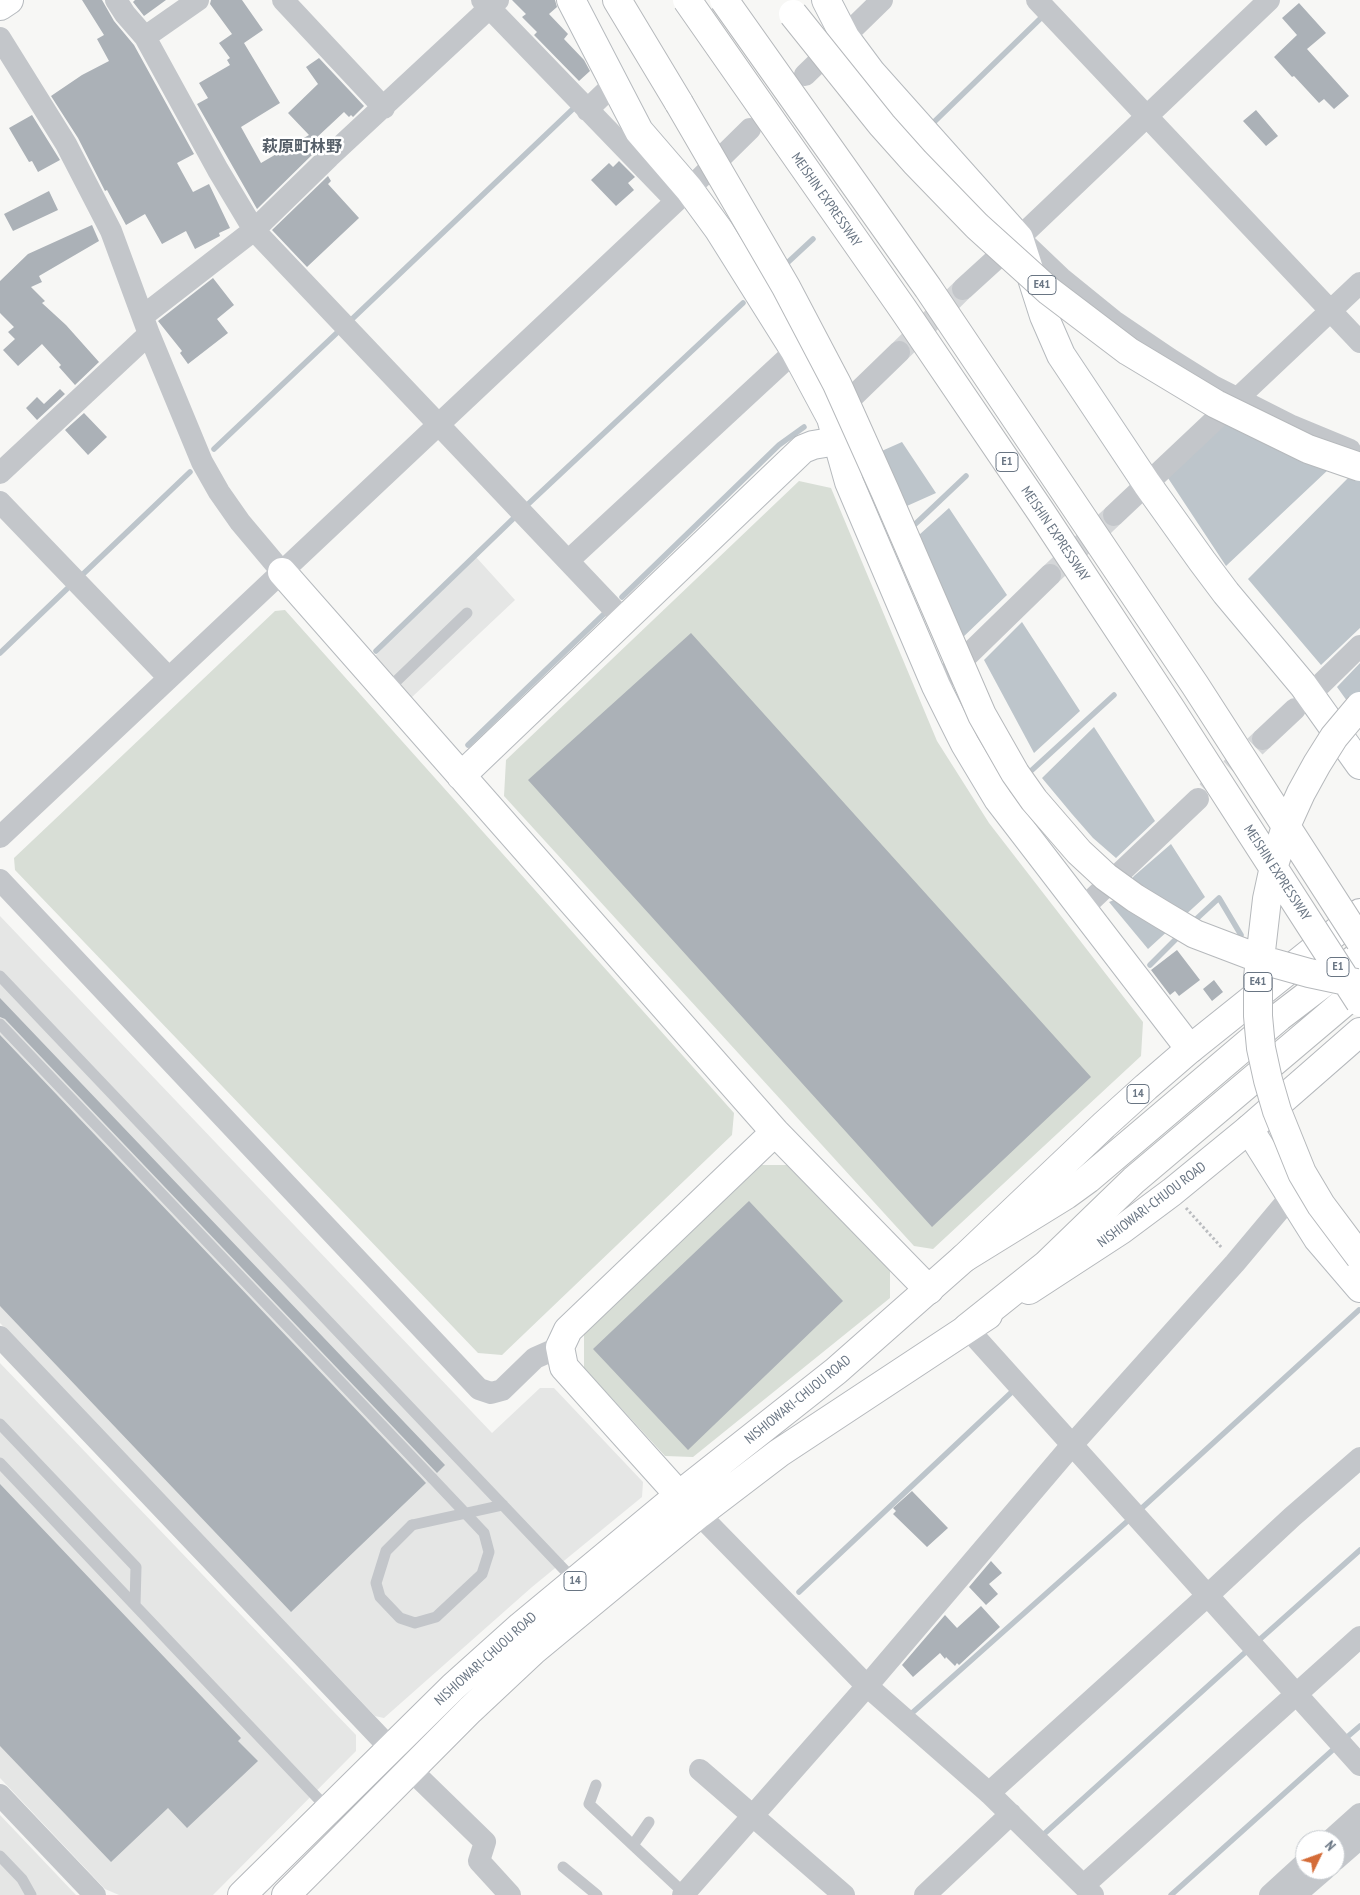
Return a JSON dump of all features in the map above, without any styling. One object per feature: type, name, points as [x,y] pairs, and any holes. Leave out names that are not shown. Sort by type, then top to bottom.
[{"type":"main road","points":[[0,6],[9,0]]},
{"type":"main road","points":[[571,0],[639,131],[683,195],[719,230],[795,351],[834,430],[850,482],[936,686],[965,744],[998,799],[1190,1049]]},
{"type":"main road","points":[[617,0],[786,286],[837,384],[982,715],[1015,773],[1034,800],[1079,852],[1100,871],[1135,898],[1195,934],[1266,961],[1360,984]]},
{"type":"main road","name":"MEISHIN EXPRESSWAY","points":[[687,0],[903,309],[1041,512],[1360,1002]]},
{"type":"main road","name":"E1","points":[[724,0],[928,288],[1195,685],[1360,941]]},
{"type":"main road","points":[[826,0],[844,37],[871,72],[1019,238],[1044,316],[1061,355],[1147,484],[1226,593],[1324,712],[1360,765]]},
{"type":"main road","name":"E41","points":[[788,7],[877,118],[915,162],[977,226],[1049,292],[1128,351],[1216,404],[1308,449],[1360,467]]},
{"type":"main road","points":[[461,776],[803,449],[813,445],[834,430]]},
{"type":"main road","points":[[282,572],[775,1132],[929,1290]]},
{"type":"main road","name":"E41","points":[[1360,706],[1334,737],[1317,764],[1286,826],[1275,862],[1267,899],[1258,976],[1258,1016],[1268,1080],[1277,1111],[1302,1173],[1320,1204],[1360,1257]]},
{"type":"main road","name":"NISHIOWARI-CHUOU ROAD","points":[[242,1895],[390,1748],[521,1626],[679,1494],[836,1371],[929,1290],[1104,1125],[1190,1049],[1360,912]]},
{"type":"main road","points":[[964,1258],[1066,1195],[1088,1179],[1265,1029],[1360,955]]},
{"type":"main road","points":[[967,1328],[1046,1265],[1134,1180],[1360,989]]},
{"type":"main road","name":"NISHIOWARI-CHUOU ROAD","points":[[286,1895],[470,1710],[534,1652],[698,1514],[796,1441],[967,1328],[1077,1260],[1172,1192],[1249,1129],[1360,1032]]},
{"type":"main road","points":[[1249,1129],[1318,1239],[1360,1288]]},
{"type":"main road","points":[[679,1494],[564,1367],[560,1347],[568,1330],[775,1132]]},
{"type":"street","points":[[116,0],[125,14],[145,37],[218,170],[254,230],[624,620]]},
{"type":"street","points":[[145,37],[198,0]]},
{"type":"street","points":[[283,0],[384,108]]},
{"type":"street","points":[[805,75],[882,0]]},
{"type":"street","points":[[1037,0],[1360,342]]},
{"type":"street","points":[[963,288],[1148,117],[1269,0]]},
{"type":"street","points":[[0,473],[146,325],[254,230],[329,157],[384,108],[490,3],[587,110],[683,195]]},
{"type":"street","points":[[0,38],[44,107],[75,161],[111,231],[146,325],[202,462],[219,492],[240,522],[282,572]]},
{"type":"street","points":[[587,110],[614,84]]},
{"type":"street","points":[[0,837],[683,195],[750,129]]},
{"type":"street","points":[[1019,238],[1061,278],[1114,321],[1170,360],[1237,398],[1292,426],[1342,448],[1360,453]]},
{"type":"street","points":[[1114,515],[1360,283]]},
{"type":"street","points":[[569,560],[795,351]]},
{"type":"street","points":[[834,430],[899,352]]},
{"type":"street","points":[[1220,414],[1303,454],[1360,474]]},
{"type":"street","points":[[0,502],[169,678]]},
{"type":"street","points":[[936,686],[1050,576]]},
{"type":"street","points":[[1321,684],[1360,646]]},
{"type":"street","points":[[1262,739],[1295,709]]},
{"type":"street","points":[[1082,909],[1198,799]]},
{"type":"street","points":[[0,880],[479,1388],[491,1393],[502,1390],[535,1358],[560,1347]]},
{"type":"street","points":[[684,1894],[867,1686],[1072,1445],[1236,1263],[1292,1195]]},
{"type":"street","points":[[967,1328],[1360,1766]]},
{"type":"street","points":[[0,1338],[390,1748]]},
{"type":"street","points":[[989,1792],[1208,1596],[1292,1517],[1360,1458]]},
{"type":"street","points":[[679,1494],[867,1686],[989,1792],[1088,1890],[1296,1694],[1360,1637]]},
{"type":"street","points":[[410,1769],[484,1842],[479,1861],[510,1895]]},
{"type":"street","points":[[700,1770],[844,1895]]},
{"type":"street","points":[[0,1795],[96,1895]]},
{"type":"street","points":[[924,1895],[1011,1814]]},
{"type":"street","points":[[1342,1830],[1360,1814]]},
{"type":"street","points":[[1345,1851],[1360,1838]]},
{"type":"street","points":[[1270,1895],[1295,1872]]},
{"type":"street","points":[[1295,1895],[1312,1880]]},
{"type":"lane","points":[[386,691],[467,614]]},
{"type":"lane","points":[[0,976],[575,1581]]},
{"type":"lane","points":[[0,1024],[432,1478],[484,1533],[489,1552],[482,1574],[436,1618],[415,1623],[400,1618],[380,1597],[376,1583],[386,1551],[412,1525],[503,1505]]},
{"type":"lane","points":[[0,1424],[136,1567],[135,1605]]},
{"type":"lane","points":[[0,1463],[328,1809]]},
{"type":"lane","points":[[596,1785],[589,1804],[684,1894]]},
{"type":"lane","points":[[633,1845],[649,1822]]},
{"type":"lane","points":[[2,1861],[22,1879],[31,1895]]},
{"type":"lane","points":[[563,1867],[597,1895]]},
{"type":"path","points":[[1172,1192],[1236,1263]]},
{"type":"shaded area","points":[[1223,421],[1329,469],[1226,566],[1166,475]]},
{"type":"shaded area","points":[[902,442],[936,493],[889,514],[866,458]]},
{"type":"shaded area","points":[[1349,477],[1360,480],[1360,628],[1321,665],[1248,579]]},
{"type":"shaded area","points":[[799,481],[831,488],[937,741],[989,823],[1143,1022],[1141,1056],[933,1249],[914,1246],[504,796],[506,760]]},
{"type":"shaded area","points":[[949,508],[1007,595],[960,640],[899,553]]},
{"type":"shaded area","points":[[476,557],[515,600],[411,698],[374,657]]},
{"type":"shaded area","points":[[285,610],[734,1113],[732,1135],[502,1355],[478,1353],[15,870],[14,858],[275,611]]},
{"type":"shaded area","points":[[1022,622],[1080,711],[1034,753],[984,660]]},
{"type":"shaded area","points":[[1360,663],[1360,719],[1337,687]]},
{"type":"shaded area","points":[[1094,727],[1155,821],[1116,858],[1093,838],[1042,778]]},
{"type":"shaded area","points":[[1171,844],[1205,897],[1148,949],[1109,902],[1114,900],[1134,876]]},
{"type":"shaded area","points":[[0,916],[492,1433],[540,1388],[554,1388],[643,1482],[642,1497],[532,1587],[384,1718],[375,1716],[0,1323]]},
{"type":"shaded area","points":[[760,1165],[789,1165],[890,1270],[890,1298],[693,1457],[665,1456],[584,1368],[584,1334]]},
{"type":"shaded area","points":[[0,1363],[356,1735],[356,1751],[213,1895],[119,1895],[105,1889],[0,1778]]},
{"type":"shaded area","points":[[0,1815],[76,1895],[0,1895]]},
{"type":"building","points":[[82,0],[102,0],[114,21],[134,45],[194,154],[177,163],[193,192],[209,184],[230,228],[219,233],[220,236],[195,249],[186,231],[162,244],[145,214],[126,225],[107,190],[105,191],[78,138],[51,96],[82,75],[109,61],[97,39],[104,35]]},
{"type":"building","points":[[135,0],[166,0],[144,16],[133,2]]},
{"type":"building","points":[[211,0],[242,0],[263,30],[244,43],[280,103],[241,127],[261,163],[309,135],[288,113],[318,84],[306,67],[319,58],[364,106],[353,117],[351,115],[349,117],[344,112],[314,140],[311,137],[317,150],[257,209],[197,104],[208,98],[199,83],[230,65],[227,60],[230,58],[219,43],[232,34],[210,4]]},
{"type":"building","points":[[512,0],[555,0],[557,7],[549,14],[568,34],[564,39],[584,60],[590,71],[579,81],[534,35],[537,32],[522,17],[526,14]]},
{"type":"building","points":[[1299,3],[1326,33],[1307,49],[1349,96],[1334,109],[1324,99],[1319,103],[1274,57],[1297,35],[1282,18]]},
{"type":"building","points":[[1256,110],[1278,136],[1266,146],[1243,121]]},
{"type":"building","points":[[32,115],[60,160],[38,172],[32,161],[29,162],[9,128]]},
{"type":"building","points":[[619,161],[635,177],[628,183],[634,190],[616,206],[591,180],[609,163],[613,167]]},
{"type":"building","points":[[328,176],[331,181],[328,184],[359,218],[307,267],[272,230]]},
{"type":"building","points":[[49,191],[58,210],[13,231],[4,214]]},
{"type":"building","points":[[92,225],[99,241],[39,276],[42,282],[31,287],[45,301],[42,303],[66,325],[99,362],[75,385],[59,367],[61,365],[42,344],[18,366],[3,350],[15,339],[8,332],[14,327],[0,313],[0,281],[28,254]]},
{"type":"building","points":[[213,278],[234,305],[217,319],[228,333],[188,364],[180,353],[182,351],[158,321]]},
{"type":"building","points":[[60,389],[65,394],[37,420],[26,408],[37,397],[44,404]]},
{"type":"building","points":[[84,413],[107,437],[88,455],[65,430]]},
{"type":"building","points":[[691,633],[1091,1077],[932,1227],[528,780]]},
{"type":"building","points":[[1177,950],[1200,980],[1179,996],[1175,991],[1170,995],[1151,970]]},
{"type":"building","points":[[1214,980],[1223,992],[1212,1001],[1203,989]]},
{"type":"building","points":[[0,998],[445,1465],[437,1473],[5,1019],[0,1017]]},
{"type":"building","points":[[0,1035],[426,1483],[291,1612],[0,1306]]},
{"type":"building","points":[[749,1201],[843,1301],[688,1450],[593,1349]]},
{"type":"building","points":[[0,1484],[241,1738],[238,1741],[258,1761],[187,1828],[168,1808],[111,1862],[0,1746]]},
{"type":"building","points":[[912,1491],[948,1528],[927,1547],[893,1514],[896,1511],[893,1508]]},
{"type":"building","points":[[991,1561],[1002,1573],[989,1584],[998,1594],[986,1605],[969,1587]]},
{"type":"building","points":[[981,1606],[1000,1627],[959,1665],[957,1663],[955,1666],[940,1653],[913,1677],[902,1665],[945,1615],[957,1628]]},
{"type":"waterway","points":[[934,122],[1042,17]]},
{"type":"waterway","points":[[350,321],[575,107]]},
{"type":"waterway","points":[[785,265],[813,239]]},
{"type":"waterway","points":[[525,507],[743,303]]},
{"type":"waterway","points":[[214,449],[341,329]]},
{"type":"waterway","points":[[622,597],[779,445],[804,427]]},
{"type":"waterway","points":[[81,576],[190,472]]},
{"type":"waterway","points":[[910,529],[966,476]]},
{"type":"waterway","points":[[376,651],[517,515]]},
{"type":"waterway","points":[[0,653],[70,586]]},
{"type":"waterway","points":[[468,745],[605,613]]},
{"type":"waterway","points":[[1032,770],[1114,695]]},
{"type":"waterway","points":[[1192,923],[1219,898],[1241,935]]},
{"type":"waterway","points":[[1150,965],[1180,935]]},
{"type":"waterway","points":[[1143,1507],[1359,1310]]},
{"type":"waterway","points":[[799,1592],[1015,1389]]},
{"type":"waterway","points":[[912,1713],[1131,1518]]},
{"type":"waterway","points":[[1258,1641],[1360,1550]]},
{"type":"waterway","points":[[1044,1834],[1249,1649]]},
{"type":"waterway","points":[[1346,1738],[1360,1726]]},
{"type":"waterway","points":[[1171,1895],[1336,1747]]},
{"type":"tunnel","points":[[899,352],[963,289]]},
{"type":"tunnel","points":[[1050,575],[1114,515]]},
{"type":"tunnel","points":[[1207,792],[1263,739]]},
{"type":"district","name":"萩原町林野","points":[[302,147]]}]
